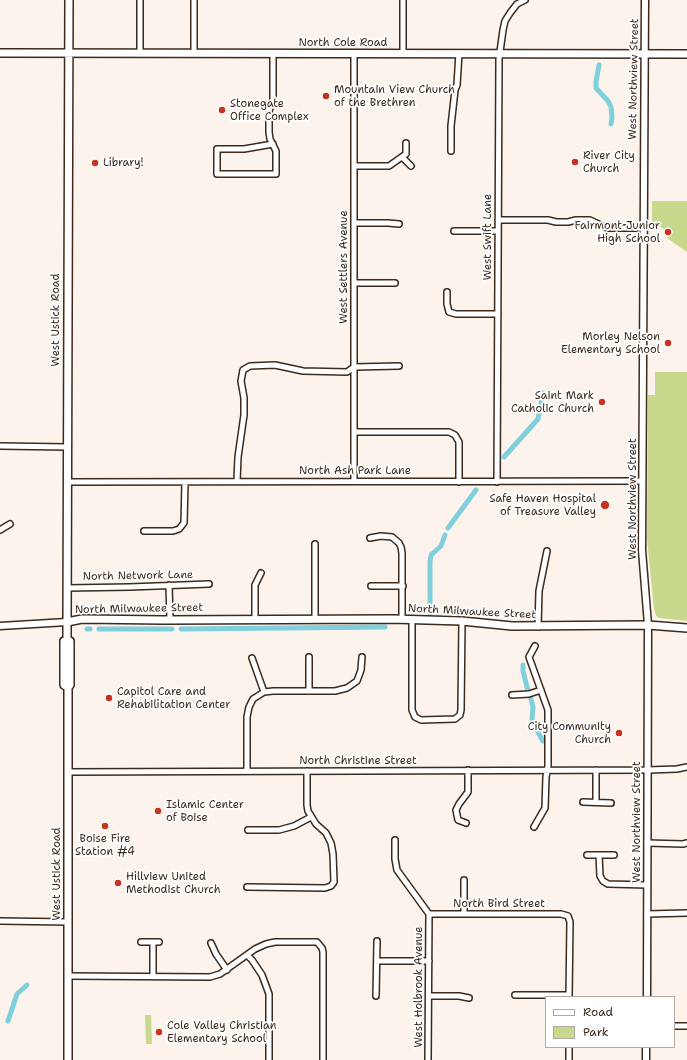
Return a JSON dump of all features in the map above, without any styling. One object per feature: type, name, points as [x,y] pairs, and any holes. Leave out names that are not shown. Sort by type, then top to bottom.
[{"type":"main road","name":"West Ustick Road","points":[[68,1060],[68,687],[70,685],[70,641],[67,640],[69,0]]},
{"type":"main road","name":"North Cole Road","points":[[0,53],[687,54]]},
{"type":"main road","name":"North Milwaukee Street","points":[[67,622],[82,619],[315,619],[462,621],[502,626],[538,627],[648,625],[687,628]]},
{"type":"street","points":[[140,0],[140,53]]},
{"type":"street","points":[[194,0],[194,53]]},
{"type":"street","points":[[403,0],[403,54]]},
{"type":"street","name":"West Swift Lane","points":[[497,482],[500,54],[502,30],[505,21],[517,4],[524,0]]},
{"type":"street","name":"West Northview Street","points":[[645,0],[642,550],[648,625],[647,996]]},
{"type":"street","points":[[451,151],[451,126],[455,90],[457,85],[459,53]]},
{"type":"street","points":[[273,54],[273,100],[269,111],[269,132],[276,151],[276,174],[217,174],[217,149],[244,149],[273,144]]},
{"type":"street","name":"West Settlers Avenue","points":[[354,54],[354,481]]},
{"type":"street","points":[[354,166],[390,166],[406,154],[406,143]]},
{"type":"street","points":[[402,157],[411,166]]},
{"type":"street","points":[[498,220],[548,220],[568,222],[576,220],[590,220],[607,228],[643,228]]},
{"type":"street","points":[[354,223],[399,224]]},
{"type":"street","points":[[454,231],[498,231]]},
{"type":"street","points":[[354,283],[395,283]]},
{"type":"street","points":[[447,292],[449,312],[456,314],[498,314]]},
{"type":"street","points":[[237,481],[238,457],[244,415],[241,381],[243,370],[250,366],[276,366],[303,371],[348,372],[354,366],[399,366]]},
{"type":"street","points":[[354,432],[449,432],[455,435],[459,442],[459,482]]},
{"type":"street","points":[[0,446],[67,447]]},
{"type":"street","name":"North Ash Park Lane","points":[[67,482],[642,481]]},
{"type":"street","points":[[144,531],[173,531],[179,529],[184,523],[185,482]]},
{"type":"street","points":[[0,530],[10,524]]},
{"type":"street","points":[[370,538],[387,535],[399,543],[402,553],[402,620]]},
{"type":"street","points":[[315,544],[315,619]]},
{"type":"street","points":[[538,627],[539,591],[547,551]]},
{"type":"street","points":[[255,620],[255,585],[261,573]]},
{"type":"street","name":"North Network Lane","points":[[67,588],[209,584]]},
{"type":"street","points":[[169,585],[170,620]]},
{"type":"street","points":[[371,586],[402,586]]},
{"type":"street","points":[[412,620],[412,710],[415,717],[421,720],[454,719],[460,715],[462,621]]},
{"type":"street","name":"North Milwaukee Street","points":[[0,626],[67,622]]},
{"type":"street","points":[[534,827],[545,808],[548,718],[548,710],[529,657],[535,646]]},
{"type":"street","points":[[309,657],[309,691]]},
{"type":"street","points":[[247,771],[247,717],[248,707],[253,699],[264,692],[336,691],[347,688],[357,681],[362,670],[362,657]]},
{"type":"street","points":[[252,658],[264,692]]},
{"type":"street","points":[[512,695],[530,694],[541,690]]},
{"type":"street","name":"North Christine Street","points":[[68,772],[677,770],[687,768]]},
{"type":"street","points":[[466,823],[458,820],[456,810],[468,792],[468,770]]},
{"type":"street","points":[[596,770],[596,802]]},
{"type":"street","points":[[247,887],[325,888],[331,886],[334,882],[331,843],[326,833],[312,818],[307,805],[307,771]]},
{"type":"street","points":[[583,802],[611,803]]},
{"type":"street","points":[[248,830],[279,830],[294,826],[312,818]]},
{"type":"street","points":[[395,840],[395,859],[397,870],[429,914]]},
{"type":"street","points":[[647,843],[687,843]]},
{"type":"street","points":[[587,855],[614,855]]},
{"type":"street","points":[[599,855],[600,876],[603,881],[608,884],[647,885]]},
{"type":"street","points":[[464,880],[464,914]]},
{"type":"street","name":"North Bird Street","points":[[429,914],[562,914],[568,916],[570,922],[569,996]]},
{"type":"street","name":"West Holbrook Avenue","points":[[428,1060],[429,914]]},
{"type":"street","points":[[647,914],[687,914]]},
{"type":"street","points":[[0,921],[68,922]]},
{"type":"street","points":[[376,996],[377,941]]},
{"type":"street","points":[[141,942],[159,942]]},
{"type":"street","points":[[153,942],[153,976]]},
{"type":"street","points":[[68,976],[210,977],[227,970],[255,949],[266,944],[276,942],[314,942],[320,944],[323,952],[323,1060]]},
{"type":"street","points":[[210,943],[227,970]]},
{"type":"street","points":[[247,955],[262,975],[269,994],[269,1060]]},
{"type":"street","points":[[377,961],[429,962]]},
{"type":"street","points":[[515,995],[569,996]]},
{"type":"street","points":[[429,996],[459,996],[469,998]]},
{"type":"street","points":[[675,1026],[687,1026]]},
{"type":"street","points":[[569,1048],[569,1060]]},
{"type":"street","points":[[646,1048],[646,1060]]},
{"type":"green space","points":[[652,201],[687,201],[687,252],[667,238],[664,229],[659,226],[652,226]]},
{"type":"green space","points":[[655,372],[687,372],[687,621],[659,618],[656,616],[654,609],[647,539],[648,395],[655,395]]},
{"type":"green space","points":[[145,1015],[151,1015],[152,1044],[146,1044]]},
{"type":"waterway","points":[[599,65],[596,88],[608,101],[611,107],[611,124]]},
{"type":"waterway","points":[[504,457],[538,419],[543,393]]},
{"type":"waterway","points":[[448,528],[476,490]]},
{"type":"waterway","points":[[430,613],[431,555],[441,546],[445,535]]},
{"type":"waterway","points":[[181,629],[385,627]]},
{"type":"waterway","points":[[99,629],[172,629]]},
{"type":"waterway","points":[[523,665],[528,691]]},
{"type":"waterway","points":[[531,699],[533,707],[532,719],[535,726]]},
{"type":"waterway","points":[[538,732],[543,741]]},
{"type":"waterway","points":[[8,1021],[17,994],[27,985]]},
{"type":"place","name":"Mountain View Church of the Brethren","points":[[326,96]]},
{"type":"place","name":"Stonegate Office Complex","points":[[222,110]]},
{"type":"place","name":"River City Church","points":[[575,162]]},
{"type":"place","name":"Library!","points":[[95,163]]},
{"type":"place","name":"Fairmont Junior High School","points":[[668,232]]},
{"type":"place","name":"Morley Nelson Elementary School","points":[[668,343]]},
{"type":"place","name":"Saint Mark Catholic Church","points":[[602,402]]},
{"type":"place","name":"Safe Haven Hospital of Treasure Valley","points":[[605,505]]},
{"type":"place","name":"Capitol Care and Rehabilitation Center","points":[[109,698]]},
{"type":"place","name":"City Community Church","points":[[619,733]]},
{"type":"place","name":"Islamic Center of Boise","points":[[158,811]]},
{"type":"place","name":"Boise Fire Station #4","points":[[105,826]]},
{"type":"place","name":"Hillview United Methodist Church","points":[[118,883]]},
{"type":"place","name":"Cole Valley Christian Elementary School","points":[[159,1032]]}]
